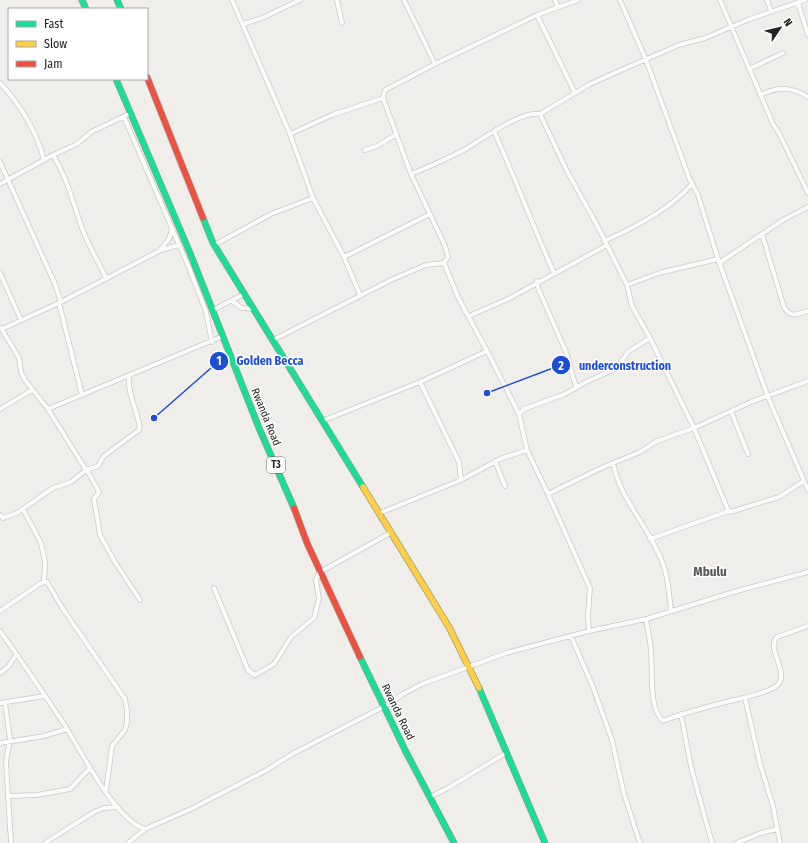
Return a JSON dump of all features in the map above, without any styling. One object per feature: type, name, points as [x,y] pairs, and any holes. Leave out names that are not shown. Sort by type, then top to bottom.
[{"type":"main road","name":"Rwanda Road","points":[[116,80],[224,336],[259,428],[320,572],[355,647],[454,843]]},
{"type":"main road","points":[[148,80],[214,245],[322,422],[392,532],[449,627],[470,667],[545,843]]},
{"type":"street","points":[[232,0],[290,134],[313,198],[344,257],[360,295]]},
{"type":"street","points":[[243,24],[262,18],[300,0]]},
{"type":"street","points":[[337,0],[342,23]]},
{"type":"street","points":[[404,0],[435,64]]},
{"type":"street","points":[[555,0],[558,7]]},
{"type":"street","points":[[273,340],[360,295],[411,271],[426,265],[444,263],[448,258],[395,135],[383,98],[385,90],[537,15],[578,0]]},
{"type":"street","points":[[620,0],[646,60],[692,184],[698,195],[719,261],[768,397],[808,488]]},
{"type":"street","points":[[720,0],[760,95],[808,193]]},
{"type":"street","points":[[767,0],[771,11]]},
{"type":"street","points":[[411,174],[451,156],[494,132],[534,113],[540,114],[590,84],[679,45],[696,41],[771,11],[805,0]]},
{"type":"street","points":[[798,3],[808,35]]},
{"type":"street","points":[[537,15],[575,93]]},
{"type":"street","points":[[749,69],[783,53]]},
{"type":"street","points":[[0,83],[13,98],[34,133],[44,160]]},
{"type":"street","points":[[760,95],[777,88],[791,89],[808,97]]},
{"type":"street","points":[[290,134],[332,115],[383,98]]},
{"type":"street","points":[[0,184],[53,155],[77,144],[91,132],[131,113]]},
{"type":"street","points":[[540,114],[567,171],[627,285],[632,306],[650,338],[694,428],[724,504],[729,511]]},
{"type":"street","points":[[124,117],[202,300],[212,342]]},
{"type":"street","points":[[494,132],[514,175],[526,210],[554,272]]},
{"type":"street","points":[[365,150],[377,146],[395,135]]},
{"type":"street","points":[[53,155],[70,188],[84,232],[106,278]]},
{"type":"street","points":[[0,162],[55,284],[82,395]]},
{"type":"street","points":[[470,316],[508,299],[660,211],[681,197],[692,184]]},
{"type":"street","points":[[214,245],[271,214],[313,198]]},
{"type":"street","points":[[627,285],[659,273],[719,261],[783,220],[808,207]]},
{"type":"street","points":[[344,257],[430,214]]},
{"type":"street","points":[[159,251],[169,239],[172,228]]},
{"type":"street","points":[[762,234],[784,306],[788,314],[794,316],[808,311]]},
{"type":"street","points":[[140,600],[115,562],[100,534],[94,499],[99,492],[87,470],[48,409],[22,376],[17,354],[1,328],[60,302],[159,251],[179,245]]},
{"type":"street","points":[[444,263],[458,297],[470,316],[519,414],[527,450],[590,588],[588,615],[589,631]]},
{"type":"street","points":[[0,273],[21,320]]},
{"type":"street","points":[[537,281],[538,288],[566,352],[576,387]]},
{"type":"street","points":[[213,310],[244,294]]},
{"type":"street","points":[[232,301],[242,308],[253,309]]},
{"type":"street","points":[[48,409],[224,336]]},
{"type":"street","points":[[519,414],[524,409],[564,394],[617,368],[628,352],[650,338]]},
{"type":"street","points":[[322,422],[420,382],[488,351]]},
{"type":"street","points":[[0,515],[6,518],[23,509],[54,488],[71,482],[87,470],[98,466],[104,456],[140,428],[128,388],[129,376]]},
{"type":"street","points":[[548,494],[613,463],[640,452],[657,441],[694,428],[731,411],[808,381]]},
{"type":"street","points":[[420,382],[459,462],[461,480]]},
{"type":"street","points":[[0,409],[32,390]]},
{"type":"street","points":[[731,411],[748,454]]},
{"type":"street","points":[[380,513],[461,480],[495,461],[527,450]]},
{"type":"street","points":[[495,461],[506,486]]},
{"type":"street","points":[[613,463],[615,474],[661,557],[665,570],[671,611]]},
{"type":"street","points":[[650,539],[729,511],[780,497],[804,481]]},
{"type":"street","points":[[23,509],[41,543],[45,562],[44,582]]},
{"type":"street","points":[[214,588],[248,670],[255,675],[274,664],[291,637],[314,618],[318,599],[316,580],[320,572],[392,532]]},
{"type":"street","points":[[128,843],[145,830],[266,771],[294,753],[385,706],[422,684],[506,654],[589,631],[646,620],[671,611],[808,572]]},
{"type":"street","points":[[0,611],[44,582]]},
{"type":"street","points":[[44,582],[47,582],[63,609],[125,699],[127,722],[125,730],[112,746],[106,791]]},
{"type":"street","points":[[646,620],[651,651],[653,692],[657,716],[663,721],[681,714],[745,698],[769,690],[780,682],[781,671],[774,644],[775,638],[808,626]]},
{"type":"street","points":[[0,631],[67,729],[90,768],[106,791],[131,822],[145,830]]},
{"type":"street","points":[[571,636],[593,687],[612,740],[624,794],[640,843]]},
{"type":"street","points":[[0,673],[8,667],[16,655]]},
{"type":"street","points":[[0,703],[44,696]]},
{"type":"street","points":[[745,698],[760,764],[773,806],[780,843]]},
{"type":"street","points":[[6,703],[9,742],[6,761],[11,843]]},
{"type":"street","points":[[681,714],[691,768],[712,843]]},
{"type":"street","points":[[0,743],[67,729]]},
{"type":"street","points":[[430,797],[448,788],[506,753]]},
{"type":"street","points":[[8,796],[37,795],[70,790],[90,768]]},
{"type":"street","points":[[45,843],[94,812],[104,808],[118,807]]},
{"type":"street","points":[[736,843],[761,833],[777,829]]},
{"type":"traffic: fast","points":[[82,0],[86,8]]},
{"type":"traffic: fast","points":[[117,0],[121,8]]},
{"type":"traffic: fast","points":[[116,80],[190,253],[259,428],[294,508]]},
{"type":"traffic: fast","points":[[203,218],[213,243],[363,487]]},
{"type":"traffic: fast","points":[[360,657],[406,752],[454,843]]},
{"type":"traffic: fast","points":[[479,688],[545,843]]},
{"type":"traffic: slow","points":[[363,487],[449,627],[479,688]]},
{"type":"traffic: jam","points":[[148,80],[203,218]]},
{"type":"traffic: jam","points":[[294,508],[307,543],[360,657]]},
{"type":"place","name":"underconstruction","points":[[487,393]]},
{"type":"place","name":"Golden Becca","points":[[154,418]]},
{"type":"district","name":"Mbulu","points":[[710,571]]}]
